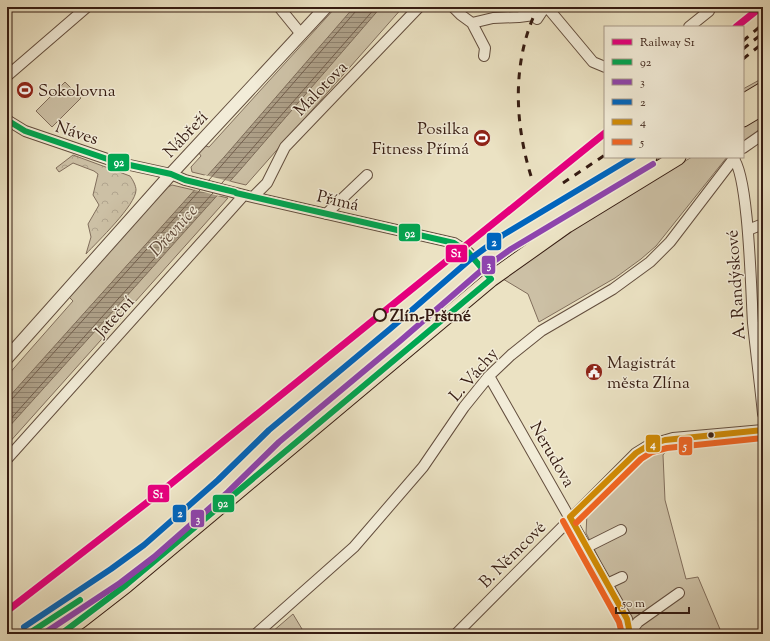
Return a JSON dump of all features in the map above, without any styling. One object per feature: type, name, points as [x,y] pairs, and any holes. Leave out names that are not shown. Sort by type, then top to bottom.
[{"type":"main road","points":[[744,101],[763,90]]},
{"type":"main road","points":[[744,118],[763,107]]},
{"type":"main road","points":[[28,634],[116,576],[149,551],[223,486],[274,436],[478,263],[507,242],[647,158]]},
{"type":"main road","points":[[61,634],[126,585],[470,295],[567,225],[676,158]]},
{"type":"main road","points":[[478,263],[491,279]]},
{"type":"street","points":[[7,76],[87,7]]},
{"type":"street","points":[[279,7],[301,34]]},
{"type":"street","name":"Nábřeží","points":[[7,358],[171,174],[326,7]]},
{"type":"street","name":"Malotova","points":[[244,195],[267,183],[285,147],[419,7]]},
{"type":"street","points":[[453,7],[472,23],[485,48],[484,56]]},
{"type":"street","points":[[472,23],[493,18],[534,15],[537,19],[546,7],[593,62],[604,67]]},
{"type":"street","points":[[690,26],[709,11],[710,7]]},
{"type":"street","name":"Náves","points":[[7,120],[25,132],[116,162],[171,174],[185,180]]},
{"type":"street","points":[[744,147],[763,134]]},
{"type":"street","name":"A. Randýskové","points":[[734,158],[741,174],[748,230],[759,335],[763,414]]},
{"type":"street","name":"L. Váchy","points":[[256,634],[354,547],[423,467],[464,407],[489,376],[511,355],[541,331],[613,289],[650,262],[670,242],[734,158]]},
{"type":"street","points":[[326,214],[367,175]]},
{"type":"street","name":"Přímá","points":[[185,180],[454,244],[468,252],[478,263]]},
{"type":"street","name":"Jateční","points":[[7,459],[244,195]]},
{"type":"street","points":[[748,230],[763,224]]},
{"type":"street","name":"Nerudova","points":[[489,376],[627,619],[629,634]]},
{"type":"street","name":"B. Němcové","points":[[456,634],[630,458],[649,445],[677,438],[763,430]]},
{"type":"street","points":[[587,547],[621,530]]},
{"type":"street","points":[[607,584],[622,577]]},
{"type":"street","points":[[629,634],[638,622],[679,593]]},
{"type":"green space","points":[[336,7],[403,7],[246,185],[192,172],[191,167],[201,156],[199,153],[206,146],[209,147]]},
{"type":"green space","points":[[763,78],[763,84],[744,95],[744,88]]},
{"type":"green space","points":[[65,82],[81,98],[52,127],[36,111]]},
{"type":"green space","points":[[763,115],[763,128],[744,141],[744,126]]},
{"type":"green space","points":[[73,155],[130,176],[136,188],[130,205],[86,254],[91,237],[88,224],[99,205],[93,195],[98,174],[73,163],[59,172],[56,168]]},
{"type":"green space","points":[[659,158],[665,158],[511,256],[506,256],[506,251]]},
{"type":"green space","points":[[690,158],[726,158],[656,246],[615,278],[539,322],[528,294],[503,279],[605,208]]},
{"type":"green space","points":[[172,185],[228,198],[7,445],[7,376],[73,301],[68,296],[152,201],[154,202],[168,187]]},
{"type":"green space","points":[[469,280],[469,283],[302,422],[280,442],[260,464],[236,484],[264,453]]},
{"type":"green space","points":[[670,442],[671,445],[663,455],[665,500],[686,579],[698,577],[722,634],[637,634],[586,533],[587,513],[610,482],[638,458]]},
{"type":"green space","points":[[114,584],[79,615],[51,634],[39,634]]},
{"type":"green space","points":[[293,614],[305,634],[271,634],[272,632]]},
{"type":"water","name":"Dřevnice","points":[[354,7],[381,7],[241,169],[7,429],[7,399],[225,156]]},
{"type":"pier","points":[[205,175],[232,182],[219,196],[192,189]]},
{"type":"railway","points":[[531,176],[521,134],[518,90],[524,48],[538,7]]},
{"type":"railway","points":[[744,40],[763,24]]},
{"type":"railway","points":[[744,48],[763,33]]},
{"type":"railway","points":[[744,58],[763,43]]},
{"type":"railway","points":[[563,183],[604,156]]},
{"type":"rail line","name":"S1","points":[[737,26],[761,7]]},
{"type":"rail line","name":"S1","points":[[7,611],[162,491],[604,134]]},
{"type":"transit line","name":"92","points":[[7,120],[25,131],[116,162],[171,174],[185,180],[235,192]]},
{"type":"transit line","name":"2","points":[[24,627],[144,545],[218,480],[269,430],[390,329],[473,257],[503,235],[631,158]]},
{"type":"transit line","name":"3","points":[[43,634],[120,583],[154,557],[228,492],[279,442],[400,341],[483,269],[511,249],[653,164]]},
{"type":"transit line","name":"92","points":[[61,634],[126,585],[491,279],[468,252],[454,243],[236,193]]},
{"type":"transit line","name":"4","points":[[570,517],[636,453],[649,445],[665,440],[763,430]]},
{"type":"transit line","name":"5","points":[[576,523],[641,459],[652,452],[667,448],[763,438]]},
{"type":"transit line","name":"4","points":[[570,517],[627,619],[630,634]]},
{"type":"transit line","name":"5","points":[[563,521],[619,622],[622,634]]},
{"type":"transit line","name":"92","points":[[28,634],[80,600]]},
{"type":"place","name":"Sokolovna","points":[[25,90]]},
{"type":"place","name":"Posilka Fitness Přímá","points":[[482,138]]},
{"type":"place","name":"Zlín-Prštné","points":[[380,315]]},
{"type":"place","name":"Magistrát města Zlína","points":[[594,372]]}]
